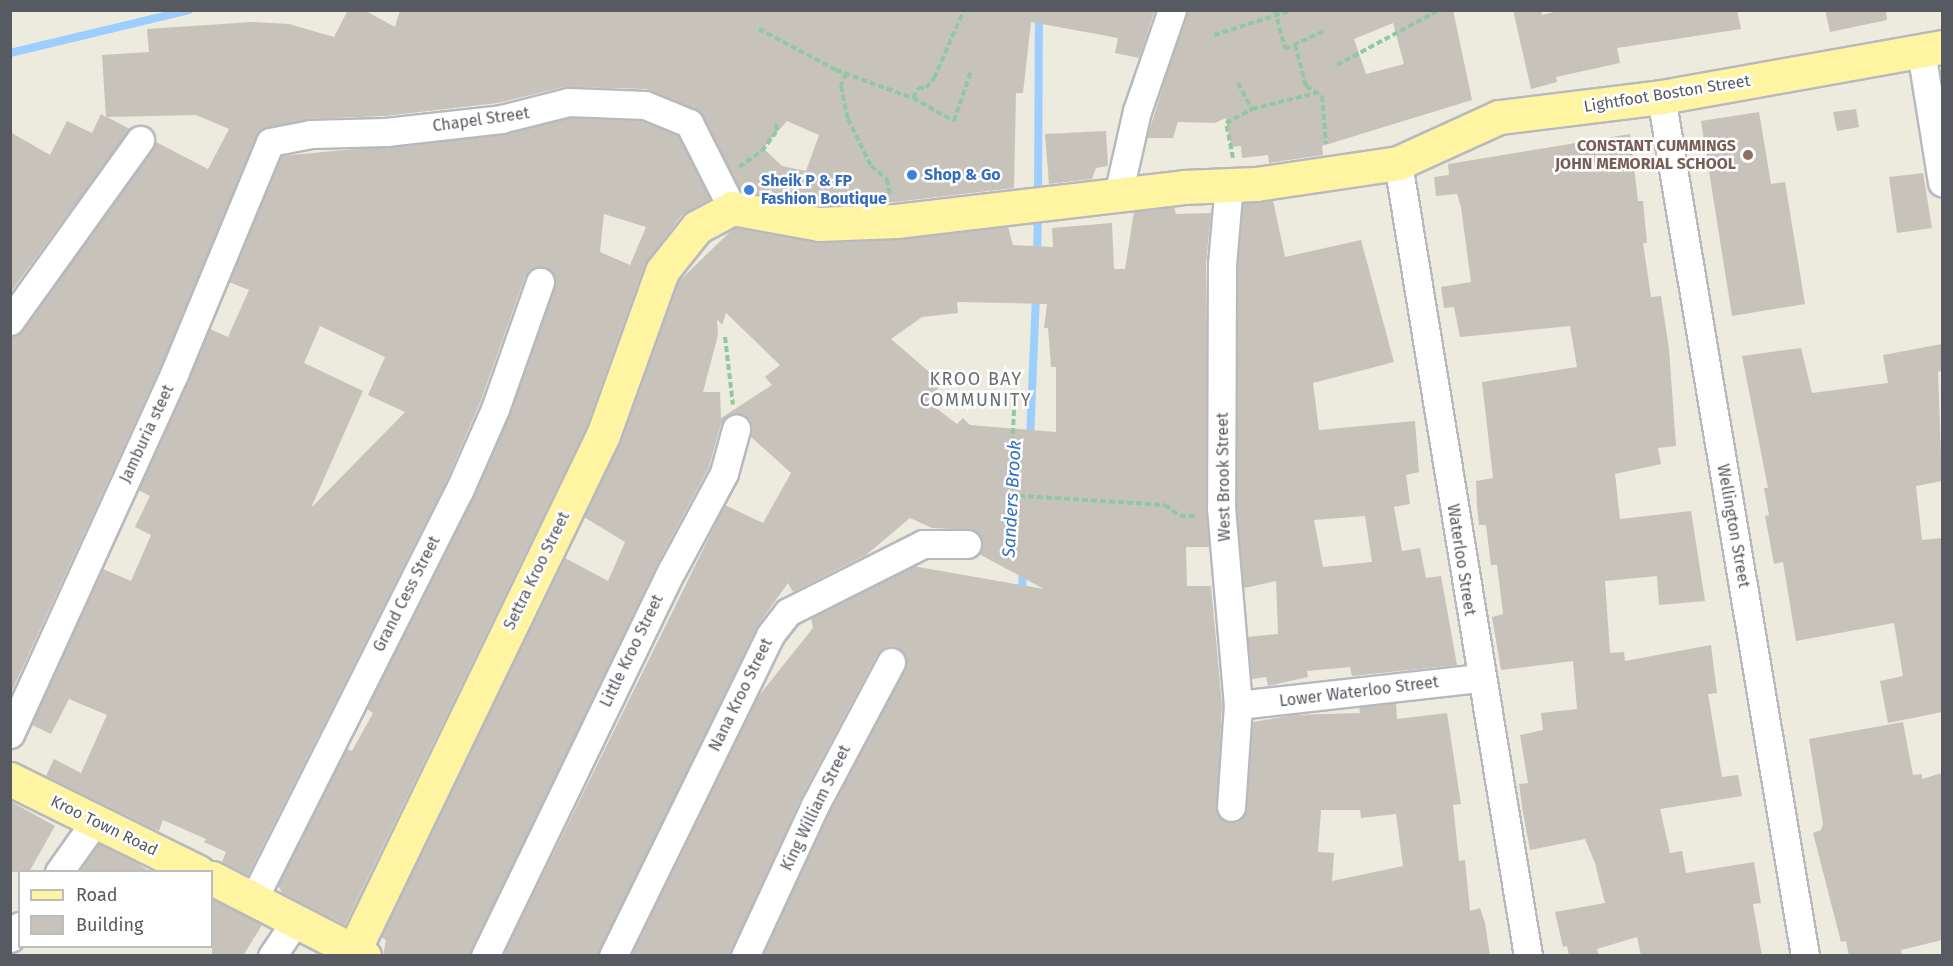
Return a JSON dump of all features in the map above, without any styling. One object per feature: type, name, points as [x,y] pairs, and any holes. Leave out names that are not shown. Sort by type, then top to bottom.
[{"type":"main road","name":"Lightfoot Boston Street","points":[[732,208],[819,224],[896,221],[1066,200],[1332,173],[1398,163],[1500,117],[1661,97],[1932,49]]},
{"type":"main road","name":"Settra Kroo Street","points":[[359,953],[603,435],[662,271],[697,227],[732,208]]},
{"type":"main road","name":"Kroo Town Road","points":[[10,779],[94,823],[194,870]]},
{"type":"main road","points":[[213,878],[359,953]]},
{"type":"street","points":[[1118,195],[1137,111],[1172,10]]},
{"type":"street","points":[[1932,49],[1942,182]]},
{"type":"street","name":"Wellington Street","points":[[1661,97],[1805,956]]},
{"type":"street","name":"Chapel Street","points":[[281,139],[501,119],[568,102],[645,105],[690,123],[732,208]]},
{"type":"street","name":"Jamburia steet","points":[[10,734],[174,374],[270,142],[281,139]]},
{"type":"street","points":[[10,321],[140,140]]},
{"type":"street","name":"Waterloo Street","points":[[1398,163],[1480,678],[1528,956]]},
{"type":"street","name":"West Brook Street","points":[[1231,807],[1238,705],[1221,507],[1222,264],[1233,183]]},
{"type":"street","name":"Grand Cess Street","points":[[254,898],[459,491],[495,408],[540,282]]},
{"type":"street","name":"Little Kroo Street","points":[[485,956],[662,589],[724,473],[736,429]]},
{"type":"street","name":"Nana Kroo Street","points":[[613,956],[770,635],[788,612],[923,544],[966,544]]},
{"type":"street","name":"King William Street","points":[[745,956],[815,805],[891,662]]},
{"type":"street","name":"Lower Waterloo Street","points":[[1238,705],[1480,678]]},
{"type":"street","points":[[60,870],[94,823]]},
{"type":"street","points":[[272,956],[295,922]]},
{"type":"path","points":[[913,98],[918,88],[926,88],[934,78],[964,10]]},
{"type":"path","points":[[1214,35],[1276,12],[1293,10]]},
{"type":"path","points":[[1337,65],[1438,10]]},
{"type":"path","points":[[1276,12],[1274,20],[1285,49],[1324,31]]},
{"type":"path","points":[[759,29],[846,73],[913,98],[954,121],[971,71]]},
{"type":"path","points":[[1294,45],[1306,86],[1322,96],[1332,173]]},
{"type":"path","points":[[846,73],[841,86],[845,109],[871,166],[887,179],[896,221]]},
{"type":"path","points":[[1238,83],[1252,109]]},
{"type":"path","points":[[1233,183],[1226,123],[1252,109],[1317,93]]},
{"type":"path","points":[[736,170],[762,151],[777,130],[776,123]]},
{"type":"path","points":[[725,337],[736,429]]},
{"type":"path","points":[[1014,410],[1010,495],[1040,499],[1165,506],[1180,516],[1210,515],[1221,507]]},
{"type":"building","points":[[348,10],[364,10],[395,27],[400,10],[1155,10],[1139,58],[1115,53],[1118,38],[1031,22],[1023,93],[1016,93],[1014,188],[895,202],[820,205],[741,191],[703,115],[646,89],[564,87],[498,103],[385,116],[308,119],[260,130],[160,368],[10,695],[10,339],[23,330],[156,142],[208,169],[229,129],[196,115],[107,117],[130,129],[10,293],[10,132],[50,155],[67,121],[92,133],[101,114],[106,117],[102,55],[149,52],[147,29],[252,22],[289,24],[334,37]],"holes":[[[787,121],[819,135],[806,171],[782,166],[763,148]]]},
{"type":"building","points":[[1187,10],[1453,10],[1472,100],[1322,146],[1323,155],[1269,163],[1268,155],[1242,158],[1241,146],[1231,147],[1226,118],[1215,123],[1178,122],[1173,138],[1147,138]],"holes":[[[1393,23],[1404,64],[1366,74],[1354,39]]]},
{"type":"building","points":[[1513,10],[1541,10],[1542,15],[1561,10],[1737,10],[1741,29],[1617,48],[1620,63],[1556,77],[1557,82],[1531,89]]},
{"type":"building","points":[[1825,10],[1886,10],[1887,20],[1830,32]]},
{"type":"building","points":[[1856,109],[1859,127],[1837,131],[1833,112]]},
{"type":"building","points":[[1759,112],[1771,184],[1785,182],[1805,304],[1732,316],[1701,121]]},
{"type":"building","points":[[570,118],[642,121],[678,135],[710,199],[682,215],[645,264],[586,428],[345,925],[282,893],[278,885],[347,749],[352,751],[373,713],[367,709],[509,415],[555,287],[555,279],[546,267],[537,267],[525,277],[480,403],[445,484],[248,875],[222,862],[226,852],[204,842],[206,839],[163,820],[159,831],[46,776],[54,759],[81,773],[107,715],[69,699],[51,734],[32,725],[103,569],[131,581],[151,535],[135,527],[150,496],[138,490],[210,329],[228,337],[249,290],[229,282],[281,156],[503,135]],"holes":[[[604,214],[646,227],[630,265],[600,252]],[[320,326],[385,357],[368,395],[405,412],[311,508],[363,391],[304,363]]]},
{"type":"building","points":[[1106,131],[1108,166],[1096,168],[1092,179],[1049,184],[1045,134]]},
{"type":"building","points":[[1630,134],[1638,201],[1643,201],[1647,243],[1643,243],[1651,297],[1661,296],[1669,349],[1676,446],[1658,448],[1661,464],[1615,474],[1620,519],[1691,511],[1705,601],[1659,605],[1657,576],[1605,581],[1610,653],[1624,652],[1625,661],[1711,645],[1717,693],[1708,694],[1722,777],[1738,775],[1742,796],[1660,809],[1670,853],[1682,851],[1686,873],[1754,862],[1761,903],[1753,904],[1762,956],[1641,956],[1637,937],[1597,949],[1599,956],[1569,956],[1567,946],[1563,947],[1555,912],[1605,903],[1595,863],[1585,839],[1530,850],[1523,813],[1519,784],[1528,783],[1520,735],[1543,730],[1541,713],[1577,709],[1573,661],[1501,670],[1492,617],[1503,614],[1497,565],[1491,565],[1486,525],[1479,525],[1477,506],[1476,481],[1493,478],[1482,382],[1577,367],[1570,326],[1460,337],[1454,307],[1444,308],[1441,287],[1471,282],[1461,207],[1457,194],[1436,196],[1434,177],[1449,175],[1448,164]]},
{"type":"building","points":[[1923,173],[1932,228],[1897,233],[1889,177]]},
{"type":"building","points":[[1273,200],[1285,257],[1361,240],[1394,362],[1313,383],[1319,430],[1415,421],[1419,472],[1406,475],[1410,504],[1394,507],[1402,551],[1420,548],[1426,578],[1441,576],[1457,665],[1352,676],[1350,667],[1307,671],[1308,677],[1268,686],[1266,677],[1252,679],[1248,637],[1278,634],[1276,581],[1244,588],[1237,506],[1238,265],[1243,203]],"holes":[[[1365,516],[1372,562],[1323,567],[1314,520]]]},
{"type":"building","points":[[1174,207],[1176,214],[1211,213],[1206,264],[1209,547],[1186,547],[1187,586],[1211,586],[1222,705],[1217,813],[1229,823],[1244,815],[1253,722],[1294,715],[1360,713],[1359,707],[1396,703],[1397,719],[1447,713],[1461,804],[1453,805],[1459,861],[1465,860],[1470,911],[1480,908],[1485,923],[1490,956],[763,956],[829,812],[905,669],[905,654],[891,646],[877,655],[801,798],[730,956],[631,956],[757,698],[813,628],[811,618],[913,566],[1044,589],[979,554],[983,543],[974,530],[932,528],[910,518],[866,555],[793,592],[788,583],[758,625],[598,956],[503,956],[725,505],[763,523],[791,473],[750,436],[748,418],[733,414],[721,424],[709,467],[658,563],[470,956],[383,956],[386,940],[381,937],[565,558],[608,581],[625,542],[584,517],[621,441],[678,282],[734,228],[820,243],[1008,227],[1013,245],[1053,247],[1052,228],[1112,223],[1114,269],[1125,269],[1134,212]],"holes":[[[957,302],[1047,304],[1044,328],[1048,328],[1051,367],[1056,367],[1056,432],[970,425],[963,418],[957,424],[928,402],[942,383],[891,339],[922,317],[958,313]],[[726,313],[780,365],[765,377],[772,385],[721,418],[720,392],[703,392],[718,335],[717,319],[722,325]],[[1321,810],[1360,810],[1361,818],[1396,814],[1403,866],[1332,881],[1334,853],[1318,852]]]},
{"type":"building","points":[[1942,344],[1942,371],[1938,372],[1942,481],[1916,486],[1922,540],[1942,538],[1942,712],[1888,723],[1880,681],[1903,676],[1894,623],[1796,641],[1783,562],[1774,564],[1765,516],[1769,515],[1764,488],[1768,488],[1742,356],[1801,348],[1812,393],[1888,383],[1883,355]]},
{"type":"building","points":[[1903,722],[1913,775],[1922,774],[1922,779],[1942,773],[1942,940],[1901,950],[1902,956],[1849,956],[1846,941],[1841,942],[1813,833],[1821,830],[1823,824],[1809,739]]},
{"type":"building","points":[[10,801],[55,826],[30,870],[10,872]]},
{"type":"building","points":[[99,844],[148,870],[81,870]]},
{"type":"building","points":[[213,900],[262,925],[243,956],[212,956]]},
{"type":"waterway","points":[[10,53],[189,10]]},
{"type":"waterway","name":"Sanders Brook","points":[[1038,196],[1039,14]]},
{"type":"waterway","name":"Sanders Brook","points":[[1037,256],[1038,211]]},
{"type":"waterway","name":"Sanders Brook","points":[[1030,439],[1036,295]]},
{"type":"waterway","name":"Sanders Brook","points":[[1022,595],[1023,568]]},
{"type":"place","name":"CONSTANT CUMMINGS JOHN MEMORIAL SCHOOL","points":[[1748,155]]},
{"type":"place","name":"Shop & Go","points":[[912,175]]},
{"type":"place","name":"Sheik P & FP Fashion Boutique","points":[[749,190]]},
{"type":"district","name":"KROO BAY COMMUNITY","points":[[976,390]]}]
